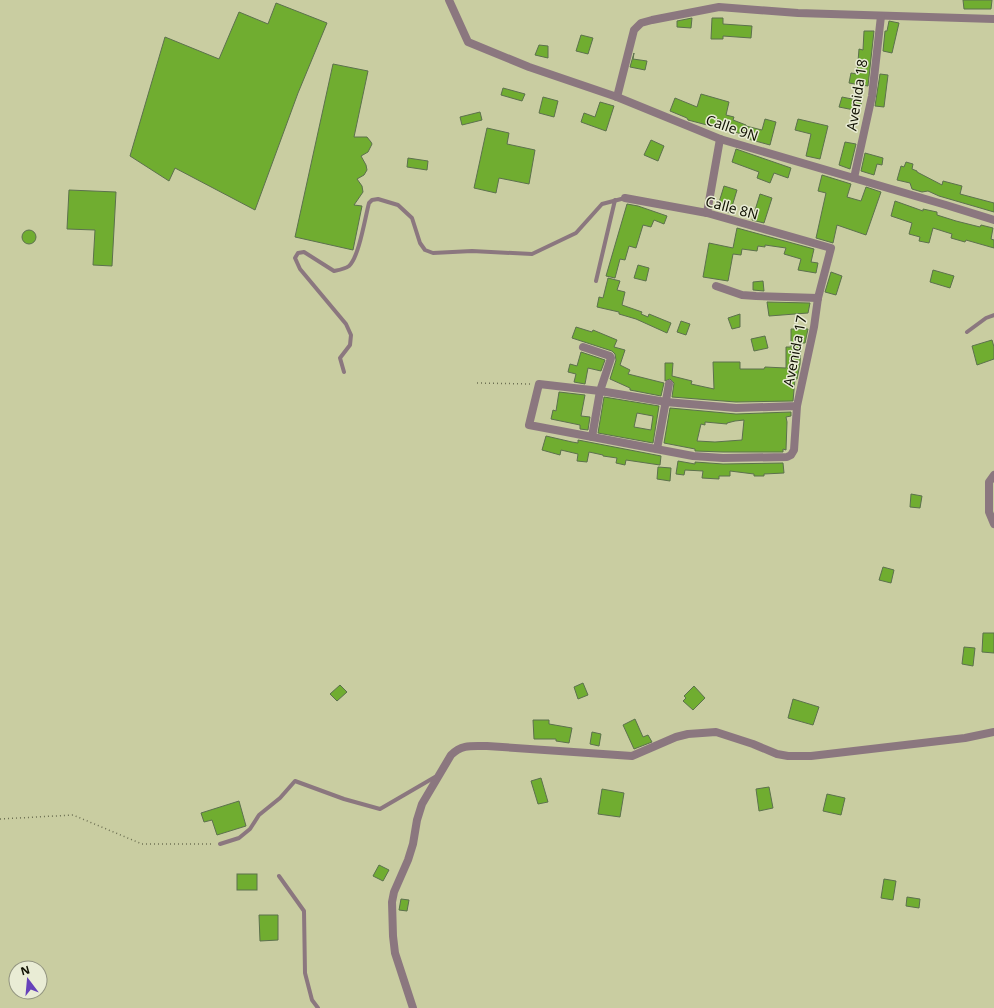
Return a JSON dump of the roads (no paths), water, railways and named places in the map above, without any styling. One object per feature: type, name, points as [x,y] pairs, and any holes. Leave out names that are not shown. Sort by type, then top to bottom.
[{"type":"street","name":"Calle 9N","points":[[449,0],[468,42],[530,67],[616,97],[720,140],[994,220]]},
{"type":"street","points":[[616,97],[634,30],[642,23],[719,7],[798,13],[994,19]]},
{"type":"street","name":"Avenida 18","points":[[854,178],[872,96],[881,16]]},
{"type":"street","points":[[706,214],[720,140]]},
{"type":"street","name":"Calle 8N","points":[[625,198],[706,214],[831,248]]},
{"type":"street","name":"Avenida 17","points":[[657,449],[693,456],[722,458],[787,457],[791,455],[794,450],[797,406],[814,327],[818,298],[831,248]]},
{"type":"street","points":[[716,286],[742,295],[818,298]]},
{"type":"street","points":[[583,347],[610,356],[611,358],[600,391],[592,437]]},
{"type":"street","points":[[669,384],[666,402],[657,449],[529,425],[539,384],[600,391],[666,402],[736,408],[797,406]]},
{"type":"street","points":[[994,475],[990,482],[989,512],[994,524]]},
{"type":"street","points":[[413,1008],[395,953],[392,902],[394,892],[408,860],[413,844],[417,820],[422,804],[451,755],[463,746],[556,750],[632,756],[676,737],[688,734],[716,732],[753,744],[777,754],[803,756],[965,738],[994,732]]},
{"type":"lane","points":[[344,372],[340,358],[350,345],[351,335],[346,324],[300,269],[295,258],[298,253],[304,252],[334,271],[350,265],[358,251],[369,203],[372,200],[378,199],[398,205],[412,218],[420,243],[425,250],[433,253],[472,251],[532,254],[576,233],[602,204],[625,198]]},
{"type":"lane","points":[[596,281],[615,200]]},
{"type":"lane","points":[[967,332],[986,318],[994,315]]},
{"type":"lane","points":[[220,844],[239,838],[250,829],[259,815],[280,798],[294,781],[344,799],[380,809],[438,776]]},
{"type":"lane","points":[[279,876],[304,910],[305,973],[312,1000],[318,1008]]}]
